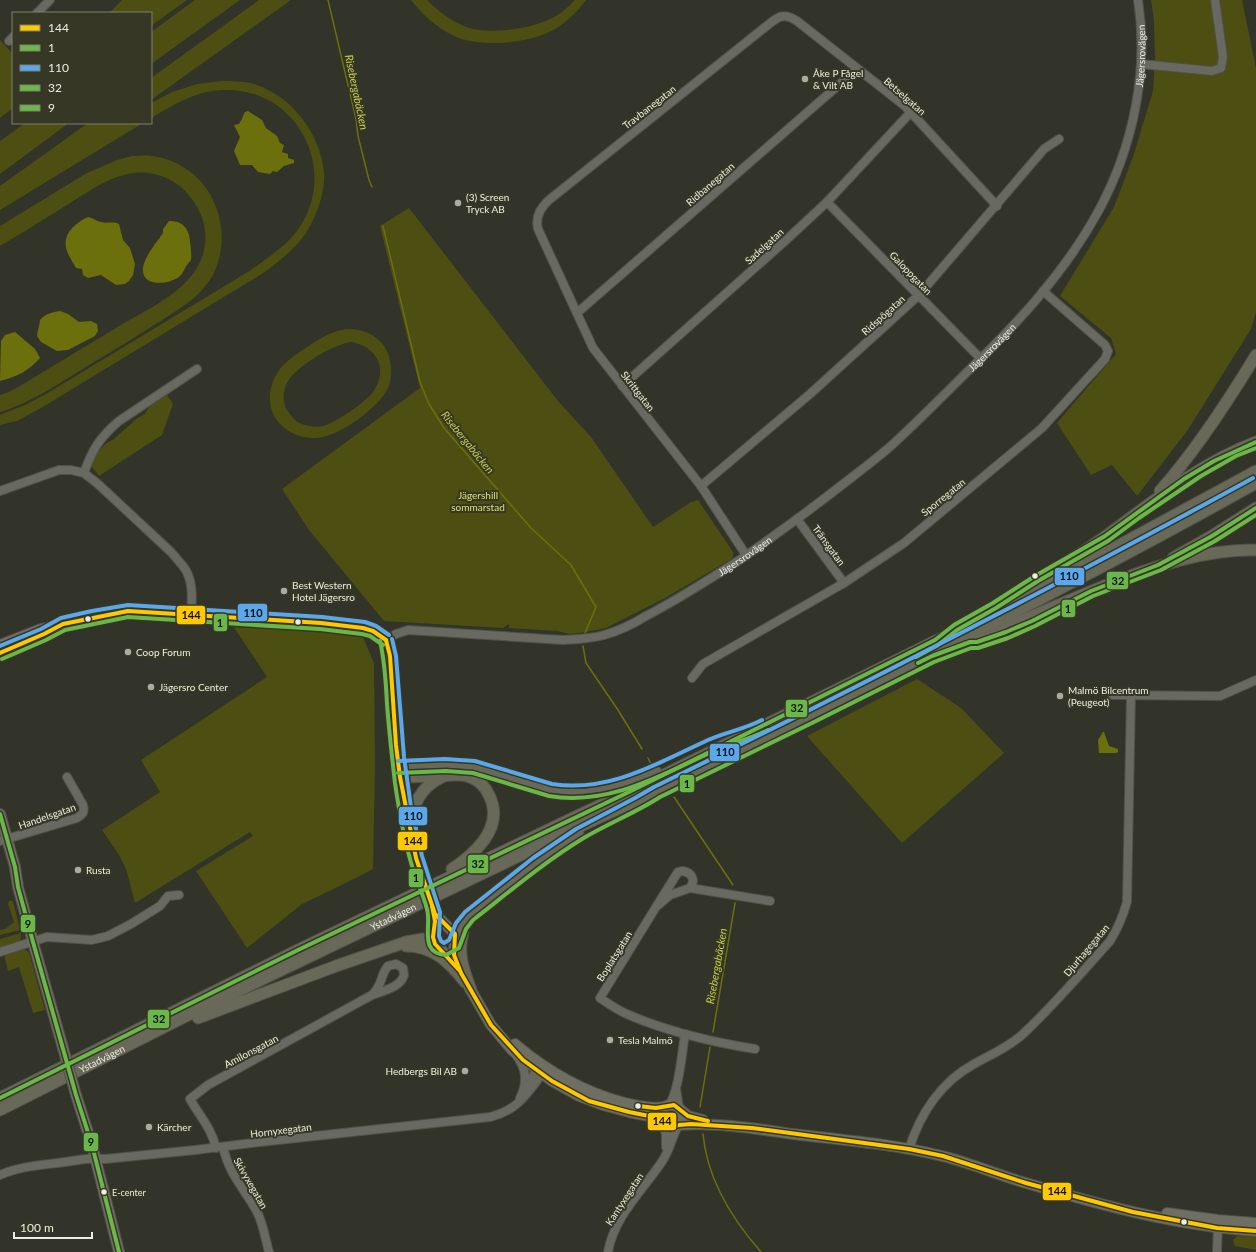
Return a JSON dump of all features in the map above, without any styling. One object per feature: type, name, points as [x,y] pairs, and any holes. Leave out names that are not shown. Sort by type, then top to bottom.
[{"type":"highway","points":[[1136,513],[1159,492],[1178,471],[1198,445],[1222,410],[1256,355]]},
{"type":"highway","points":[[935,640],[946,631],[1012,595],[1082,553],[1136,513],[1198,471],[1233,451],[1256,442]]},
{"type":"highway","name":"Ystadvägen","points":[[0,1098],[154,1021],[570,819],[631,791],[990,614],[1256,471]]},
{"type":"highway","name":"Ystadvägen","points":[[0,1110],[134,1042],[598,818],[657,792],[810,718],[932,656],[1186,522],[1256,483]]},
{"type":"highway","points":[[932,656],[970,642],[1091,591],[1158,565],[1212,536],[1256,508]]},
{"type":"highway","points":[[1158,565],[1212,553],[1256,550]]},
{"type":"highway","points":[[399,772],[446,765],[475,768],[540,788],[560,792],[586,792],[614,787],[634,781],[732,737],[746,734]]},
{"type":"highway","points":[[386,908],[397,898],[440,876],[466,860],[476,851],[488,834],[494,816],[490,796],[483,786],[473,778],[466,776],[399,772]]},
{"type":"highway","points":[[409,826],[413,809],[419,795],[430,784],[444,775]]},
{"type":"highway","points":[[455,942],[461,926],[466,920],[537,863],[570,840],[657,792]]},
{"type":"highway","points":[[471,990],[461,958],[461,942],[463,932],[469,920],[486,903]]},
{"type":"highway","points":[[134,1042],[336,966],[411,940],[426,940],[437,946]]},
{"type":"highway","points":[[393,946],[416,946],[437,953],[452,967],[471,990]]},
{"type":"main road","points":[[0,645],[41,629],[93,617],[128,611],[363,628],[373,631],[386,640],[390,656],[399,772],[416,858],[434,913],[434,939],[437,946],[461,973]]},
{"type":"main road","points":[[0,653],[44,634],[58,625]]},
{"type":"main road","points":[[0,814],[7,865],[18,887],[95,1158],[119,1252]]},
{"type":"main road","points":[[434,913],[453,931],[455,936],[454,955],[461,973],[485,1014],[501,1038],[512,1050],[542,1069],[607,1098],[647,1108],[674,1106],[692,1118],[752,1128],[909,1149],[943,1156],[1026,1183],[1082,1198],[1256,1230]]},
{"type":"main road","points":[[437,946],[443,949],[448,948],[455,942]]},
{"type":"main road","points":[[485,1014],[504,1034],[563,1088],[589,1101],[654,1117],[671,1128],[678,1125],[691,1124],[752,1128]]},
{"type":"main road","points":[[662,1122],[661,1112],[666,1107]]},
{"type":"main road","points":[[678,1125],[683,1117],[680,1109]]},
{"type":"main road","points":[[1218,1224],[1256,1223]]},
{"type":"street","points":[[38,12],[50,0]]},
{"type":"street","name":"Jägersrovägen","points":[[386,640],[396,634],[408,630],[563,640],[583,639],[606,635],[628,626],[670,604],[709,580],[797,519],[891,446],[981,359],[1026,312],[1061,269],[1099,209],[1121,158],[1135,110],[1141,74],[1142,39],[1138,0]]},
{"type":"street","points":[[1141,64],[1212,71],[1221,68],[1223,57],[1215,0]]},
{"type":"street","name":"Travbanegatan","points":[[537,226],[537,216],[539,211],[549,200],[776,19],[781,16],[787,16]]},
{"type":"street","name":"Betselgatan","points":[[787,16],[797,21],[911,112],[997,206]]},
{"type":"street","name":"Ridbanegatan","points":[[577,313],[857,69]]},
{"type":"street","name":"Sadelgatan","points":[[622,386],[827,202],[911,112]]},
{"type":"street","name":"Ridspögatan","points":[[701,486],[810,394],[919,296],[1044,149],[1059,139]]},
{"type":"street","name":"Galoppgatan","points":[[827,202],[981,359]]},
{"type":"street","name":"Skrittgatan","points":[[537,226],[592,348],[701,486],[746,555]]},
{"type":"street","name":"Sporregatan","points":[[692,678],[703,664],[844,583],[904,542],[1042,428],[1105,359],[1108,351],[1105,344],[1043,291]]},
{"type":"street","points":[[84,474],[92,452],[111,428],[119,421],[197,369]]},
{"type":"street","points":[[0,491],[60,470],[71,470],[84,474],[98,484],[171,552],[183,566],[189,576],[191,587],[191,616]]},
{"type":"street","name":"Tränsgatan","points":[[797,519],[844,583]]},
{"type":"street","points":[[1112,695],[1220,696],[1256,680]]},
{"type":"street","name":"Djurhagegatan","points":[[909,1149],[923,1115],[946,1085],[966,1069],[1001,1050],[1022,1035],[1110,941],[1118,928],[1124,915],[1127,902],[1131,695]]},
{"type":"street","name":"Handelsgatan","points":[[3,840],[77,818],[83,814],[83,805],[67,777]]},
{"type":"street","name":"Boplatsgatan","points":[[656,907],[670,895],[690,888],[693,882],[693,877],[686,871],[681,871],[676,875],[656,907],[600,998],[628,1015],[685,1034],[755,1049]]},
{"type":"street","points":[[690,888],[770,901]]},
{"type":"street","points":[[0,952],[47,937],[92,940],[108,936],[160,906],[168,896],[179,895]]},
{"type":"street","name":"Amilonsgatan","points":[[219,1147],[190,1099],[208,1085],[372,995]]},
{"type":"street","points":[[666,1107],[670,1103],[676,1087],[685,1034]]},
{"type":"street","points":[[512,1050],[520,1060],[526,1075],[522,1094],[515,1106]]},
{"type":"street","points":[[524,1088],[542,1069]]},
{"type":"street","name":"Hornyxegatan","points":[[0,1175],[21,1168],[95,1158],[105,1159],[490,1117],[504,1113],[515,1106],[526,1095],[542,1069]]},
{"type":"street","points":[[676,1087],[680,1109]]},
{"type":"street","name":"Kantyxegatan","points":[[662,1122],[667,1140],[663,1159]]},
{"type":"street","name":"Kantyxegatan","points":[[608,1252],[613,1234],[619,1222],[663,1159],[678,1125]]},
{"type":"street","name":"Skivyxegatan","points":[[219,1147],[226,1159],[230,1171],[257,1211],[263,1227],[269,1252]]},
{"type":"street","points":[[1217,1252],[1218,1224]]},
{"type":"green space","points":[[122,0],[187,0],[152,25],[152,12],[110,12]]},
{"type":"green space","points":[[195,0],[240,0],[152,63],[152,31]]},
{"type":"green space","points":[[259,0],[291,0],[152,99],[152,77]]},
{"type":"green space","points":[[411,0],[427,0],[444,15],[464,26],[474,29],[497,31],[534,25],[560,14],[575,0],[586,0],[568,20],[545,34],[534,38],[509,42],[484,43],[462,39],[448,33],[421,12]]},
{"type":"green space","points":[[1151,0],[1242,0],[1256,68],[1256,312],[1251,329],[1187,431],[1137,496],[1112,465],[1091,475],[1057,423],[1116,354],[1111,338],[1060,296],[1114,207],[1133,157],[1153,91],[1155,58],[1154,21]]},
{"type":"green space","points":[[0,40],[12,53],[12,109],[0,118]]},
{"type":"green space","points":[[234,81],[254,84],[280,97],[302,118],[317,143],[324,172],[323,188],[319,206],[312,223],[299,242],[281,260],[265,272],[41,408],[17,421],[0,425],[0,415],[25,405],[46,394],[251,270],[281,247],[297,231],[309,208],[314,184],[313,160],[305,138],[292,119],[274,104],[252,94],[227,90],[207,92],[188,98],[152,117],[152,102],[172,92],[197,84]]},
{"type":"green space","points":[[24,124],[68,124],[0,174],[0,141]]},
{"type":"green space","points":[[87,124],[141,124],[0,210],[0,186]]},
{"type":"green space","points":[[132,156],[160,157],[177,163],[192,173],[205,186],[215,204],[221,223],[222,234],[220,254],[213,275],[197,296],[168,317],[37,397],[0,412],[0,395],[20,386],[157,304],[184,284],[197,268],[205,246],[205,230],[201,215],[194,202],[186,192],[165,177],[141,172],[127,174],[107,181],[0,246],[0,226],[87,173],[117,160]]},
{"type":"green space","name":"Jägershill sommarstad","points":[[409,208],[558,401],[591,437],[653,527],[691,502],[698,500],[733,552],[733,558],[665,598],[606,628],[580,633],[570,634],[557,631],[509,628],[509,624],[503,628],[384,621],[309,530],[282,489],[420,388],[380,226]]},
{"type":"green space","points":[[346,329],[363,331],[371,334],[377,338],[387,351],[390,359],[391,379],[385,394],[369,411],[336,432],[317,438],[303,437],[291,432],[281,425],[274,416],[270,394],[273,381],[280,369],[296,355],[326,336]],"holes":[[[352,342],[361,345],[374,354],[380,367],[378,383],[370,396],[342,417],[323,426],[307,426],[294,419],[285,407],[284,399],[286,384],[293,375],[308,362],[326,351]]]},
{"type":"green space","points":[[167,395],[173,404],[162,435],[99,476],[89,463],[105,444],[114,439],[136,419],[145,414],[149,407]]},
{"type":"green space","points":[[231,623],[362,635],[374,663],[375,765],[373,869],[302,904],[247,948],[196,871],[253,836],[250,832],[135,903],[126,869],[119,855],[102,830],[160,792],[141,760],[267,677]]},
{"type":"green space","points":[[917,679],[961,708],[1004,753],[902,843],[807,736]]},
{"type":"green space","points":[[9,901],[13,901],[20,930],[0,935],[0,930],[5,929],[14,922],[8,904]]},
{"type":"green space","points":[[21,933],[20,942],[0,948],[0,939]]},
{"type":"green space","points":[[24,949],[29,952],[45,1010],[33,1013],[19,967],[8,971],[5,959],[5,955]]},
{"type":"green space","points":[[1237,1236],[1256,1237],[1256,1250],[1235,1246],[1233,1240]]},
{"type":"shaded area","points":[[248,111],[262,120],[266,128],[277,136],[280,143],[284,145],[282,152],[288,154],[288,158],[294,160],[294,163],[284,166],[277,172],[273,171],[270,174],[258,172],[252,165],[240,165],[234,151],[240,137],[234,125],[239,124],[245,112]]},
{"type":"shaded area","points":[[88,217],[103,223],[119,224],[123,240],[130,248],[135,264],[133,275],[125,284],[116,285],[101,275],[88,278],[83,275],[82,269],[76,268],[67,251],[66,240],[70,230]]},
{"type":"shaded area","points":[[169,221],[179,223],[184,226],[188,232],[191,260],[180,276],[174,280],[156,283],[146,279],[143,268],[148,254],[163,233],[163,229]]},
{"type":"shaded area","points":[[60,311],[68,314],[79,322],[91,321],[97,324],[98,331],[95,336],[68,350],[57,351],[41,342],[37,336],[40,320],[44,316]]},
{"type":"shaded area","points":[[15,332],[35,349],[40,358],[22,373],[0,381],[1,341],[5,335]]},
{"type":"shaded area","points":[[1103,732],[1109,746],[1118,749],[1118,752],[1099,753],[1098,740]]},
{"type":"waterway","name":"Risebergabäcken","points":[[328,0],[356,119],[358,136],[372,187]]},
{"type":"waterway","name":"Risebergabäcken","points":[[383,226],[420,382],[429,404],[444,428],[531,528],[571,565],[596,607],[585,633]]},
{"type":"waterway","name":"Risebergabäcken","points":[[583,646],[586,663],[642,749]]},
{"type":"waterway","name":"Risebergabäcken","points":[[648,758],[651,764]]},
{"type":"waterway","name":"Risebergabäcken","points":[[674,797],[733,885]]},
{"type":"waterway","name":"Risebergabäcken","points":[[713,1032],[735,903]]},
{"type":"waterway","name":"Risebergabäcken","points":[[700,1107],[710,1047]]},
{"type":"waterway","name":"Risebergabäcken","points":[[703,1134],[705,1151],[715,1182],[740,1226],[761,1252]]},
{"type":"transit line","name":"32","points":[[0,1098],[298,950],[631,791],[935,640],[954,625],[1105,536],[1184,479],[1214,461],[1256,442]]},
{"type":"transit line","name":"1","points":[[916,657],[938,645],[957,630],[996,608],[1038,581],[1108,541],[1201,476],[1236,456],[1256,448]]},
{"type":"transit line","name":"110","points":[[392,639],[396,656],[404,757],[411,807],[422,856],[440,912],[439,936],[441,941],[444,943],[449,940],[456,923],[465,912],[533,858],[576,829],[654,787],[850,690],[1044,590],[1253,478]]},
{"type":"transit line","name":"32","points":[[918,663],[932,656],[970,642],[977,642],[1006,632],[1032,621],[1091,591],[1158,565],[1212,536],[1256,508]]},
{"type":"transit line","name":"1","points":[[380,641],[385,672],[395,783],[404,835],[415,877],[427,909],[429,944],[437,953],[446,955],[459,948],[466,929],[473,920],[540,868],[582,839],[660,797],[934,662],[971,648],[978,648],[1008,638],[1035,626],[1093,596],[1161,570],[1215,541],[1256,515]]},
{"type":"transit line","name":"110","points":[[0,646],[41,629],[61,618],[128,605],[322,617],[365,622],[376,626],[389,635]]},
{"type":"transit line","name":"144","points":[[0,653],[63,624],[128,611],[321,623],[363,628],[373,631],[386,640]]},
{"type":"transit line","name":"1","points":[[2,659],[65,630],[128,617],[320,629],[370,636],[383,645]]},
{"type":"transit line","name":"144","points":[[386,640],[390,656],[396,745],[400,777],[416,858],[435,914],[455,934],[454,955],[461,973],[491,1025],[523,1060],[552,1081],[589,1101],[654,1117],[661,1120],[664,1125],[671,1128],[679,1125],[691,1124],[752,1128],[909,1149],[943,1156],[1026,1183],[1133,1212],[1217,1228],[1256,1231]]},
{"type":"transit line","name":"110","points":[[398,761],[445,759],[475,761],[552,784],[573,786],[593,784],[633,774],[708,740],[762,720]]},
{"type":"transit line","name":"1","points":[[398,773],[446,771],[473,773],[549,796],[571,798],[593,797],[634,786],[655,778],[714,751],[768,730]]},
{"type":"transit line","name":"9","points":[[0,814],[15,867],[18,887],[33,942],[76,1095],[92,1145],[119,1252]]},
{"type":"transit line","name":"144","points":[[432,906],[435,921],[433,937],[435,944],[459,970]]},
{"type":"transit line","name":"144","points":[[638,1106],[656,1108],[674,1105],[688,1116],[708,1121]]},
{"type":"place","name":"Åke P Fågel & Vilt AB","points":[[805,79]]},
{"type":"place","name":"(3) Screen Tryck AB","points":[[458,203]]},
{"type":"place","name":"Best Western Hotel Jägersro","points":[[284,591]]},
{"type":"place","name":"Coop Forum","points":[[128,652]]},
{"type":"place","name":"Jägersro Center","points":[[151,687]]},
{"type":"place","name":"Malmö Bilcentrum (Peugeot)","points":[[1060,696]]},
{"type":"place","name":"Rusta","points":[[78,870]]},
{"type":"place","name":"Tesla Malmö","points":[[610,1040]]},
{"type":"place","name":"Hedbergs Bil AB","points":[[465,1071]]},
{"type":"place","name":"Kärcher","points":[[149,1127]]},
{"type":"place","name":"E-center","points":[[104,1192]]}]
